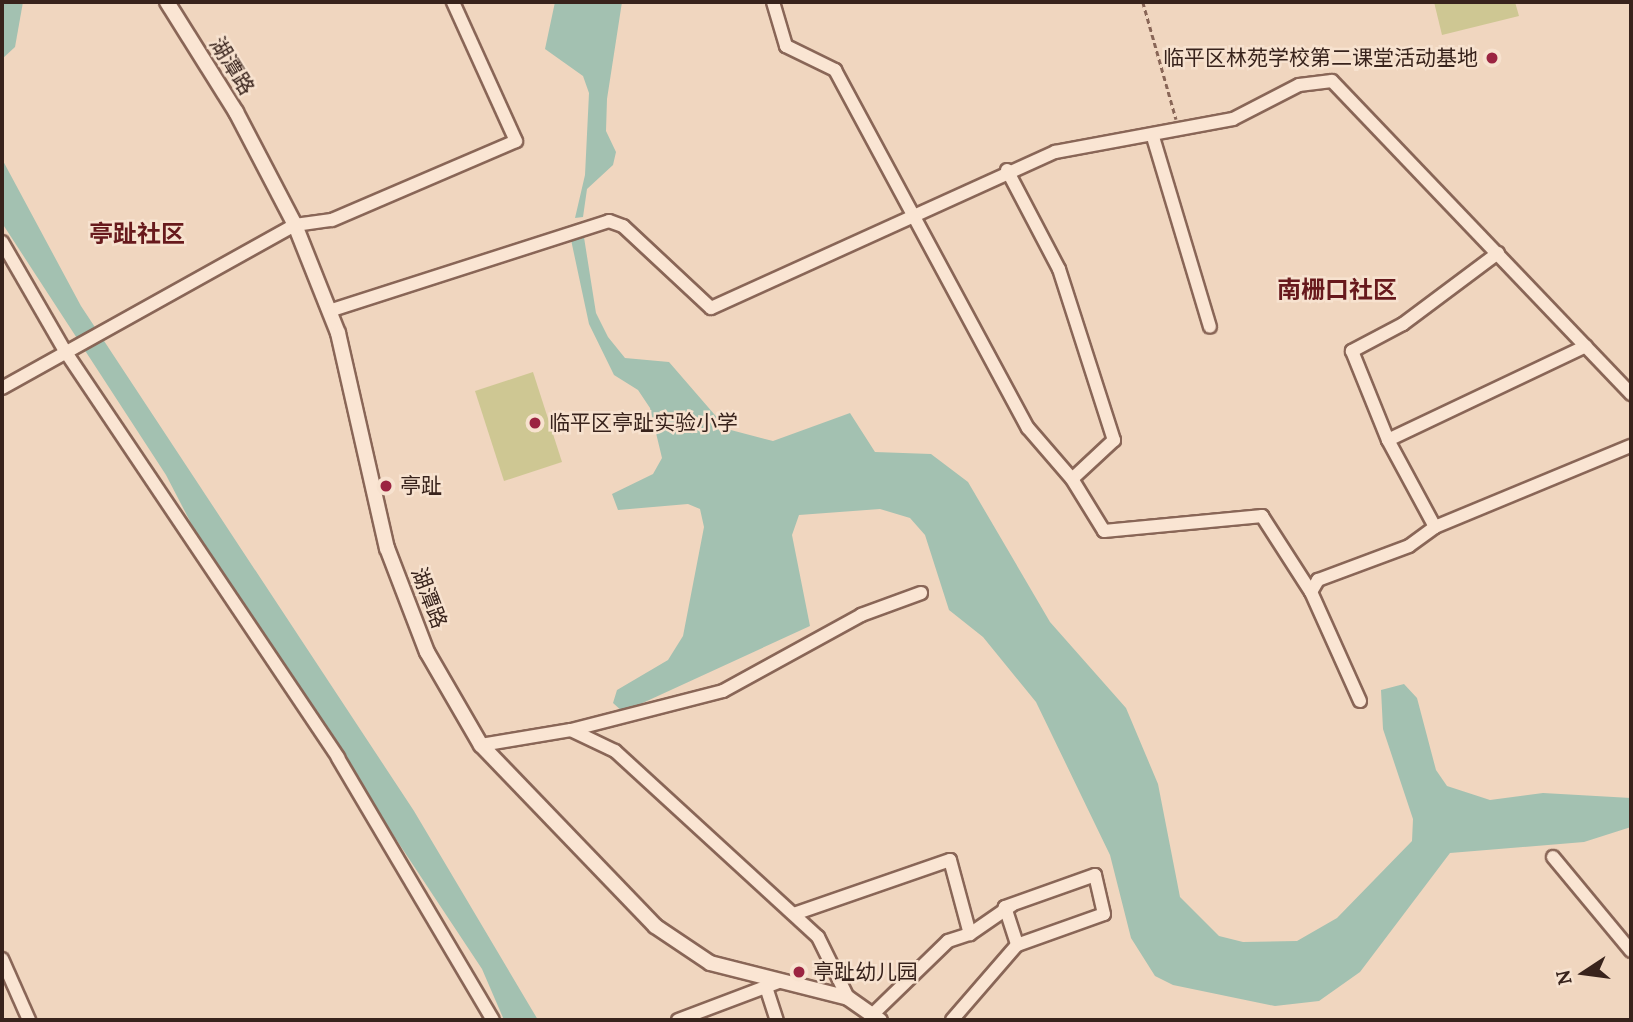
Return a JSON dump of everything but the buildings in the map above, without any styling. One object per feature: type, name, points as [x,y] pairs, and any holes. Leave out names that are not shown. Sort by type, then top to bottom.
[{"type":"street","name":"湖潭路","points":[[167,2],[236,112],[295,225],[329,311],[387,548],[427,652],[481,745],[655,926],[710,963],[848,998],[876,1018]]},
{"type":"street","points":[[2,388],[103,328],[295,225],[332,220],[516,141],[453,2]]},
{"type":"street","points":[[773,2],[786,46],[835,70],[908,217],[1028,428],[1072,479],[1104,531],[1262,516],[1311,592],[1360,701]]},
{"type":"street","points":[[329,311],[609,221],[623,226],[711,308],[1007,170],[1055,152],[1180,132],[1233,119],[1299,85],[1332,81],[1631,394]]},
{"type":"street","points":[[1153,137],[1210,327]]},
{"type":"street","points":[[1007,170],[1059,269],[1114,440],[1072,479]]},
{"type":"street","points":[[2,243],[65,351],[338,758],[493,1020]]},
{"type":"street","points":[[1435,527],[1388,440],[1352,351],[1403,324],[1499,253]]},
{"type":"street","points":[[1388,440],[1586,346]]},
{"type":"street","points":[[1311,592],[1318,580],[1409,546],[1435,527],[1631,446]]},
{"type":"street","points":[[481,745],[571,730],[723,691],[828,632],[921,593]]},
{"type":"street","points":[[571,730],[615,751],[818,937],[848,998]]},
{"type":"street","points":[[1553,857],[1631,951]]},
{"type":"street","points":[[794,914],[950,860],[970,934]]},
{"type":"street","points":[[876,1018],[947,941],[970,934],[1009,906],[1095,876],[1104,914],[1017,945],[951,1020]]},
{"type":"street","points":[[1009,906],[1017,945]]},
{"type":"street","points":[[2,959],[29,1020]]},
{"type":"street","points":[[678,1020],[781,981]]},
{"type":"street","points":[[766,987],[777,1020]]},
{"type":"path","points":[[1143,2],[1180,132]]},
{"type":"shaded area","points":[[2,2],[23,2],[15,47],[2,59]]},
{"type":"shaded area","points":[[555,2],[622,2],[607,99],[606,131],[616,152],[613,165],[587,189],[583,217],[575,218],[585,175],[589,93],[583,76],[545,49]]},
{"type":"shaded area","points":[[1434,2],[1515,2],[1519,16],[1442,35]]},
{"type":"shaded area","points":[[2,159],[81,306],[414,811],[538,1020],[504,1020],[482,969],[207,554],[166,475],[2,223]]},
{"type":"shaded area","points":[[583,231],[596,313],[608,337],[625,358],[669,362],[727,429],[773,441],[850,413],[875,452],[931,454],[968,482],[1050,622],[1126,708],[1158,784],[1180,897],[1219,936],[1243,942],[1297,941],[1337,918],[1412,841],[1413,819],[1383,729],[1381,690],[1404,684],[1417,698],[1436,770],[1447,786],[1490,800],[1543,793],[1631,798],[1631,827],[1584,842],[1450,853],[1360,972],[1319,1001],[1275,1006],[1173,985],[1155,976],[1131,938],[1110,855],[1036,702],[983,637],[949,610],[925,535],[910,518],[880,509],[799,515],[792,535],[810,626],[623,712],[613,703],[617,690],[668,660],[683,636],[704,527],[700,509],[688,504],[618,510],[612,494],[653,474],[662,458],[650,408],[638,390],[614,375],[589,324],[570,235]]},
{"type":"shaded area","points":[[533,372],[562,462],[504,481],[475,391]]},
{"type":"place","name":"临平区林苑学校第二课堂活动基地","points":[[1492,58]]},
{"type":"place","name":"临平区亭趾实验小学","points":[[535,423]]},
{"type":"place","name":"亭趾","points":[[386,486]]},
{"type":"place","name":"亭趾幼儿园","points":[[799,972]]},
{"type":"district","name":"亭趾社区","points":[[137,234]]},
{"type":"district","name":"南栅口社区","points":[[1337,290]]}]
